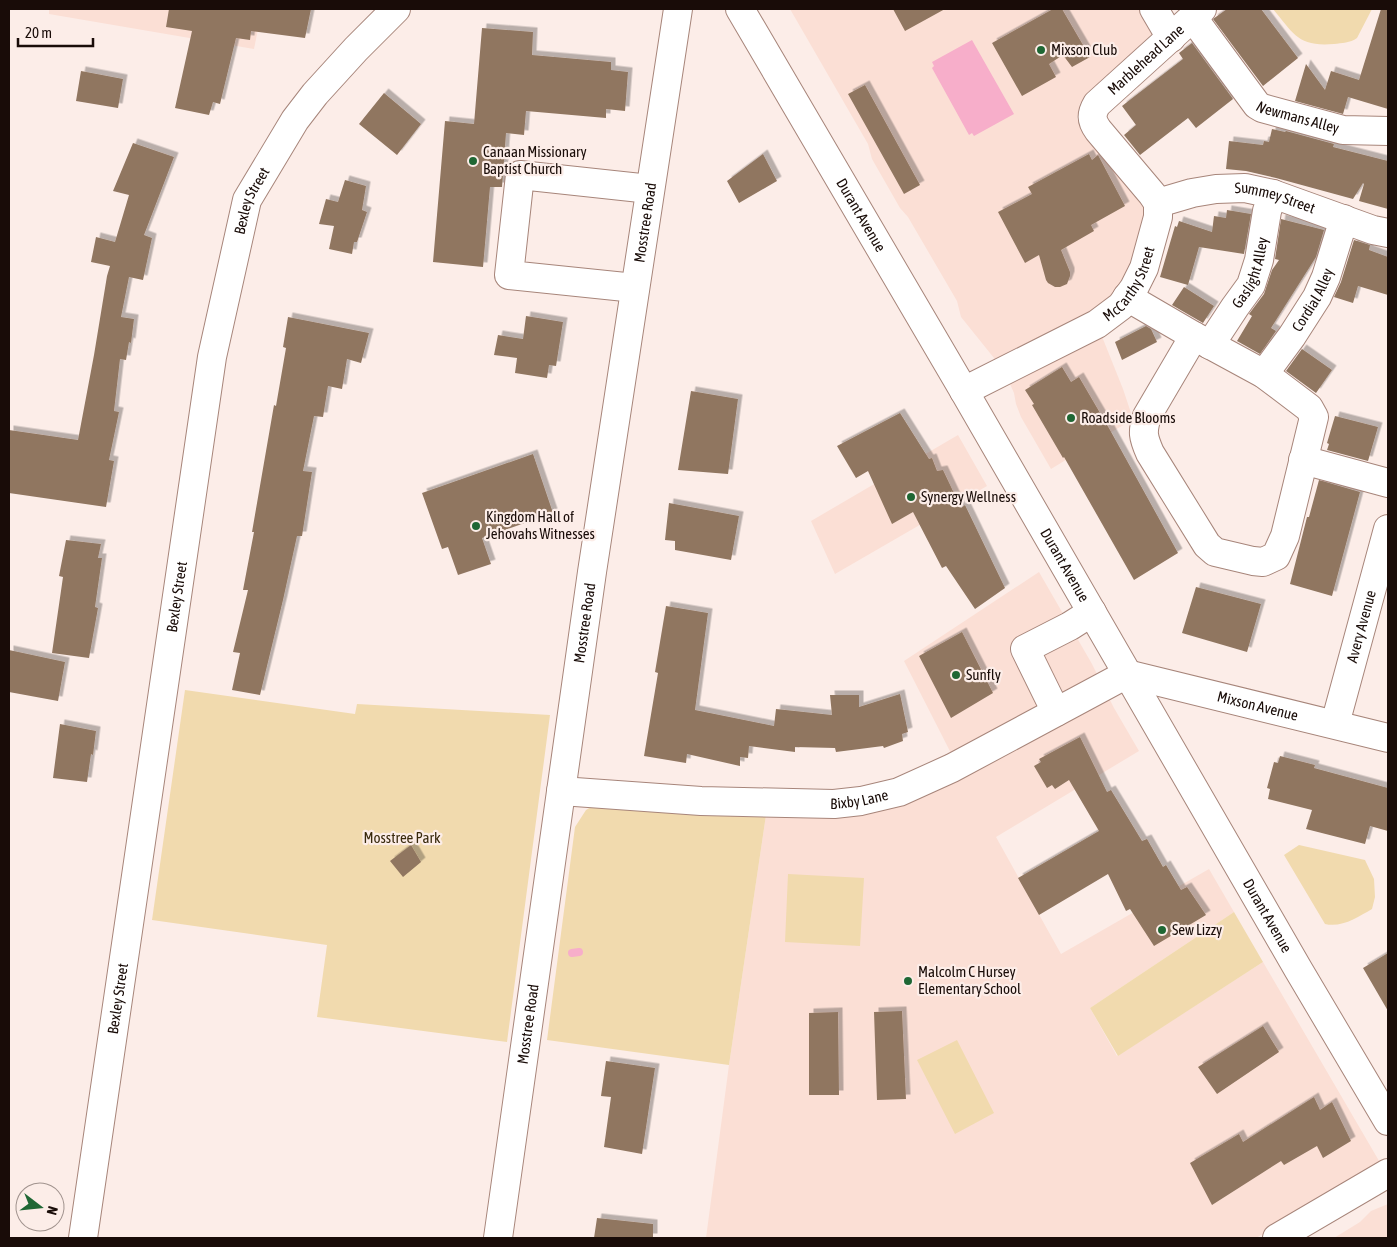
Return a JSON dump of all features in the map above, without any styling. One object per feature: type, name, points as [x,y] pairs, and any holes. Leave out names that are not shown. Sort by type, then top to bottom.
[{"type":"street","name":"Bexley Street","points":[[84,1238],[212,356],[247,200],[305,107],[356,49],[396,9]]},
{"type":"street","name":"Mosstree Road","points":[[498,1238],[592,572],[678,9]]},
{"type":"street","name":"Durant Avenue","points":[[740,9],[1388,1121]]},
{"type":"street","points":[[1154,9],[1171,38]]},
{"type":"street","name":"Marblehead Lane","points":[[1158,203],[1092,122],[1092,113],[1097,104],[1197,13]]},
{"type":"street","name":"Newmans Alley","points":[[1197,13],[1258,105],[1262,108],[1343,130],[1388,131]]},
{"type":"street","points":[[635,288],[509,275],[520,175],[650,189]]},
{"type":"street","name":"Summey Street","points":[[1158,203],[1192,193],[1216,189],[1245,188],[1273,194],[1373,230],[1388,233]]},
{"type":"street","name":"Gaslight Alley","points":[[1273,194],[1267,211],[1259,260],[1251,285],[1235,306],[1202,340],[1147,416],[1143,429],[1145,442],[1150,453],[1208,544],[1215,552],[1252,562],[1263,562],[1276,556],[1285,536],[1303,460]]},
{"type":"street","name":"McCarthy Street","points":[[964,391],[1097,324],[1121,306],[1134,288],[1144,268],[1158,217],[1158,203]]},
{"type":"street","name":"Cordial Alley","points":[[1264,374],[1292,336],[1317,297],[1326,277],[1344,218]]},
{"type":"street","points":[[1127,297],[1264,374],[1309,408],[1314,417],[1303,460],[1388,482]]},
{"type":"street","name":"Avery Avenue","points":[[1335,724],[1388,529]]},
{"type":"street","points":[[1056,712],[1025,649],[1070,626],[1092,612]]},
{"type":"street","name":"Bixby Lane","points":[[561,791],[701,801],[834,804],[861,801],[898,792],[924,782],[1127,674]]},
{"type":"street","name":"Mixson Avenue","points":[[1127,674],[1388,738]]},
{"type":"street","points":[[1276,1238],[1388,1173]]},
{"type":"shaded area","points":[[49,9],[262,9],[254,49],[49,14]]},
{"type":"shaded area","points":[[790,9],[1146,9],[1157,29],[1080,103],[1077,119],[1146,200],[1149,207],[1135,262],[1097,324],[1133,419],[1051,469],[1021,417],[1010,384],[1001,373],[994,358],[961,317],[957,301],[908,217],[900,208],[872,159],[868,144]]},
{"type":"shaded area","points":[[972,40],[1014,114],[974,136],[972,133],[969,135],[932,68],[934,66],[932,62]]},
{"type":"shaded area","points":[[958,435],[987,486],[835,574],[811,521]]},
{"type":"shaded area","name":"Malcolm C Hursey Elementary School","points":[[1039,572],[1139,751],[996,837],[1061,954],[1209,869],[1234,912],[1090,1008],[1117,1056],[1263,962],[1382,1166],[1256,1238],[706,1238],[729,1065],[766,815],[834,804],[957,765],[904,661]]},
{"type":"shaded area","points":[[1388,1204],[1388,1238],[1334,1238],[1360,1222],[1371,1211]]},
{"type":"green space","points":[[1273,9],[1372,9],[1357,38],[1352,41],[1322,44],[1304,41],[1298,37]]},
{"type":"green space","name":"Mosstree Park","points":[[185,690],[355,714],[357,704],[550,715],[507,1042],[317,1017],[327,945],[152,920]]},
{"type":"green space","points":[[601,801],[766,815],[729,1065],[547,1040],[575,827],[586,810]]},
{"type":"green space","points":[[1299,845],[1365,860],[1374,879],[1375,897],[1372,909],[1344,923],[1325,924],[1284,855]]},
{"type":"green space","points":[[788,874],[864,878],[860,946],[785,942]]},
{"type":"green space","points":[[1234,912],[1263,962],[1118,1056],[1090,1008]]},
{"type":"green space","points":[[957,1040],[994,1113],[955,1134],[917,1060]]},
{"type":"building","points":[[169,9],[311,9],[305,38],[251,31],[250,40],[236,38],[220,104],[213,102],[209,115],[175,108],[192,31],[166,27]]},
{"type":"building","points":[[893,9],[945,9],[905,31]]},
{"type":"building","name":"Mixson Club","points":[[1053,9],[1062,9],[1090,57],[1072,67],[1063,55],[1049,64],[1056,77],[1022,96],[992,43]]},
{"type":"building","points":[[1227,9],[1261,9],[1298,58],[1263,86],[1213,19]]},
{"type":"building","points":[[1381,9],[1388,9],[1388,109],[1348,97],[1343,114],[1295,101],[1306,64],[1325,90],[1331,71],[1359,80]]},
{"type":"building","name":"Canaan Missionary Baptist Church","points":[[482,28],[533,32],[532,55],[611,62],[611,70],[628,72],[625,111],[606,109],[606,118],[526,111],[524,135],[506,133],[502,187],[490,187],[483,267],[433,262],[445,121],[474,124]]},
{"type":"building","points":[[1192,43],[1233,99],[1196,128],[1188,118],[1140,155],[1124,135],[1136,125],[1122,106],[1183,59],[1179,53]]},
{"type":"building","points":[[81,71],[123,79],[118,108],[76,101]]},
{"type":"building","points":[[865,85],[920,185],[904,194],[848,94]]},
{"type":"building","points":[[384,93],[421,124],[397,155],[359,124]]},
{"type":"building","points":[[1272,129],[1334,144],[1333,147],[1388,161],[1388,209],[1359,201],[1363,183],[1353,199],[1276,178],[1246,171],[1226,169],[1229,141],[1263,145],[1264,141],[1269,142]]},
{"type":"building","points":[[133,143],[174,157],[144,235],[152,238],[143,280],[129,277],[121,317],[134,319],[131,343],[129,342],[126,360],[120,359],[114,411],[119,412],[109,460],[114,461],[106,507],[9,493],[9,430],[78,440],[110,266],[91,262],[96,237],[115,242],[129,195],[113,191]]},
{"type":"building","points":[[763,154],[777,181],[739,203],[727,181]]},
{"type":"building","points":[[1089,154],[1092,160],[1098,155],[1125,206],[1091,225],[1094,231],[1061,250],[1070,276],[1067,284],[1055,287],[1046,280],[1039,255],[1025,263],[998,212],[1032,194],[1028,187]]},
{"type":"building","points":[[345,180],[366,186],[362,210],[367,212],[357,242],[354,242],[352,254],[329,249],[334,226],[319,224],[326,199],[338,202]]},
{"type":"building","points":[[1227,210],[1251,214],[1244,254],[1199,247],[1188,285],[1160,277],[1175,226],[1177,227],[1179,221],[1212,232],[1214,216],[1226,218]]},
{"type":"building","points":[[1281,219],[1324,230],[1316,257],[1271,328],[1276,331],[1260,354],[1237,341],[1252,316],[1249,314],[1264,294],[1272,270],[1279,260],[1275,259]]},
{"type":"building","points":[[1354,240],[1370,245],[1369,250],[1388,257],[1388,295],[1358,286],[1353,303],[1334,297],[1341,282]]},
{"type":"building","points":[[1184,287],[1214,306],[1203,323],[1172,305]]},
{"type":"building","points":[[526,316],[563,322],[556,366],[549,365],[547,378],[515,373],[517,358],[494,355],[498,335],[523,339]]},
{"type":"building","points":[[288,317],[369,333],[361,363],[347,359],[342,389],[328,386],[323,417],[314,416],[303,471],[312,472],[302,536],[297,536],[260,695],[232,690],[240,653],[233,652],[248,590],[243,590],[274,405],[276,406],[286,348],[283,347]]},
{"type":"building","points":[[1146,326],[1151,329],[1157,342],[1122,360],[1115,342]]},
{"type":"building","points":[[1302,349],[1332,370],[1316,393],[1286,371]]},
{"type":"building","points":[[1062,367],[1071,382],[1079,377],[1178,553],[1134,580],[1025,390]]},
{"type":"building","points":[[691,391],[738,399],[728,474],[678,470]]},
{"type":"building","points":[[900,413],[929,459],[932,458],[937,471],[943,470],[961,508],[965,505],[1005,588],[975,609],[946,566],[942,568],[913,512],[892,524],[868,471],[856,478],[837,446]]},
{"type":"building","points":[[1335,416],[1378,427],[1368,461],[1327,450],[1329,444],[1327,443]]},
{"type":"building","name":"Kingdom Hall of Jehovahs Witnesses","points":[[533,454],[553,513],[482,538],[491,564],[458,575],[448,547],[442,549],[422,493]]},
{"type":"building","points":[[1319,480],[1360,492],[1332,596],[1290,584],[1307,517],[1309,517]]},
{"type":"building","points":[[669,503],[739,516],[731,560],[675,550],[675,541],[665,540]]},
{"type":"building","points":[[66,540],[101,544],[98,558],[102,558],[95,607],[98,608],[89,658],[52,653],[63,577],[59,576]]},
{"type":"building","points":[[1196,587],[1261,604],[1247,652],[1182,633]]},
{"type":"building","points":[[666,606],[708,613],[695,710],[774,726],[776,709],[832,715],[830,695],[859,695],[859,707],[900,694],[908,732],[902,734],[903,741],[884,748],[883,746],[836,752],[835,748],[795,747],[795,752],[749,746],[748,758],[740,757],[740,766],[687,754],[686,763],[644,756],[658,673],[655,672]]},
{"type":"building","name":"Sunfly","points":[[962,632],[993,693],[951,718],[919,656]]},
{"type":"building","points":[[9,650],[65,662],[58,701],[9,692]]},
{"type":"building","points":[[60,724],[96,731],[87,782],[53,778]]},
{"type":"building","points":[[1080,737],[1107,792],[1111,790],[1142,841],[1147,839],[1163,867],[1166,865],[1181,890],[1187,887],[1206,915],[1154,946],[1130,909],[1126,911],[1108,874],[1039,915],[1018,878],[1099,831],[1069,780],[1055,789],[1052,785],[1047,788],[1034,766],[1041,762],[1039,759]]},
{"type":"building","points":[[1280,756],[1315,765],[1314,768],[1388,788],[1388,831],[1370,826],[1365,844],[1306,829],[1312,810],[1268,799],[1270,789],[1267,788],[1274,762],[1278,763]]},
{"type":"building","points":[[411,845],[421,862],[403,877],[390,861]]},
{"type":"building","points":[[1388,953],[1388,1011],[1363,968]]},
{"type":"building","points":[[902,1011],[906,1099],[877,1100],[874,1012]]},
{"type":"building","points":[[838,1012],[839,1095],[809,1095],[809,1013]]},
{"type":"building","points":[[1263,1026],[1279,1052],[1217,1094],[1198,1067]]},
{"type":"building","points":[[606,1061],[655,1068],[642,1154],[604,1147],[611,1097],[601,1096]]},
{"type":"building","points":[[1314,1097],[1320,1110],[1332,1102],[1351,1141],[1323,1158],[1317,1146],[1284,1165],[1281,1161],[1212,1205],[1190,1163],[1239,1134],[1243,1142]]},
{"type":"building","points":[[597,1218],[653,1224],[653,1238],[594,1238]]},
{"type":"waterway","points":[[572,953],[579,952]]},
{"type":"place","name":"Mixson Club","points":[[1041,50]]},
{"type":"place","name":"Canaan Missionary Baptist Church","points":[[473,161]]},
{"type":"place","name":"Roadside Blooms","points":[[1071,418]]},
{"type":"place","name":"Synergy Wellness","points":[[911,497]]},
{"type":"place","name":"Kingdom Hall of Jehovahs Witnesses","points":[[476,526]]},
{"type":"place","name":"Sunfly","points":[[956,675]]},
{"type":"place","name":"Sew Lizzy","points":[[1162,930]]},
{"type":"place","name":"Malcolm C Hursey Elementary School","points":[[908,981]]}]
